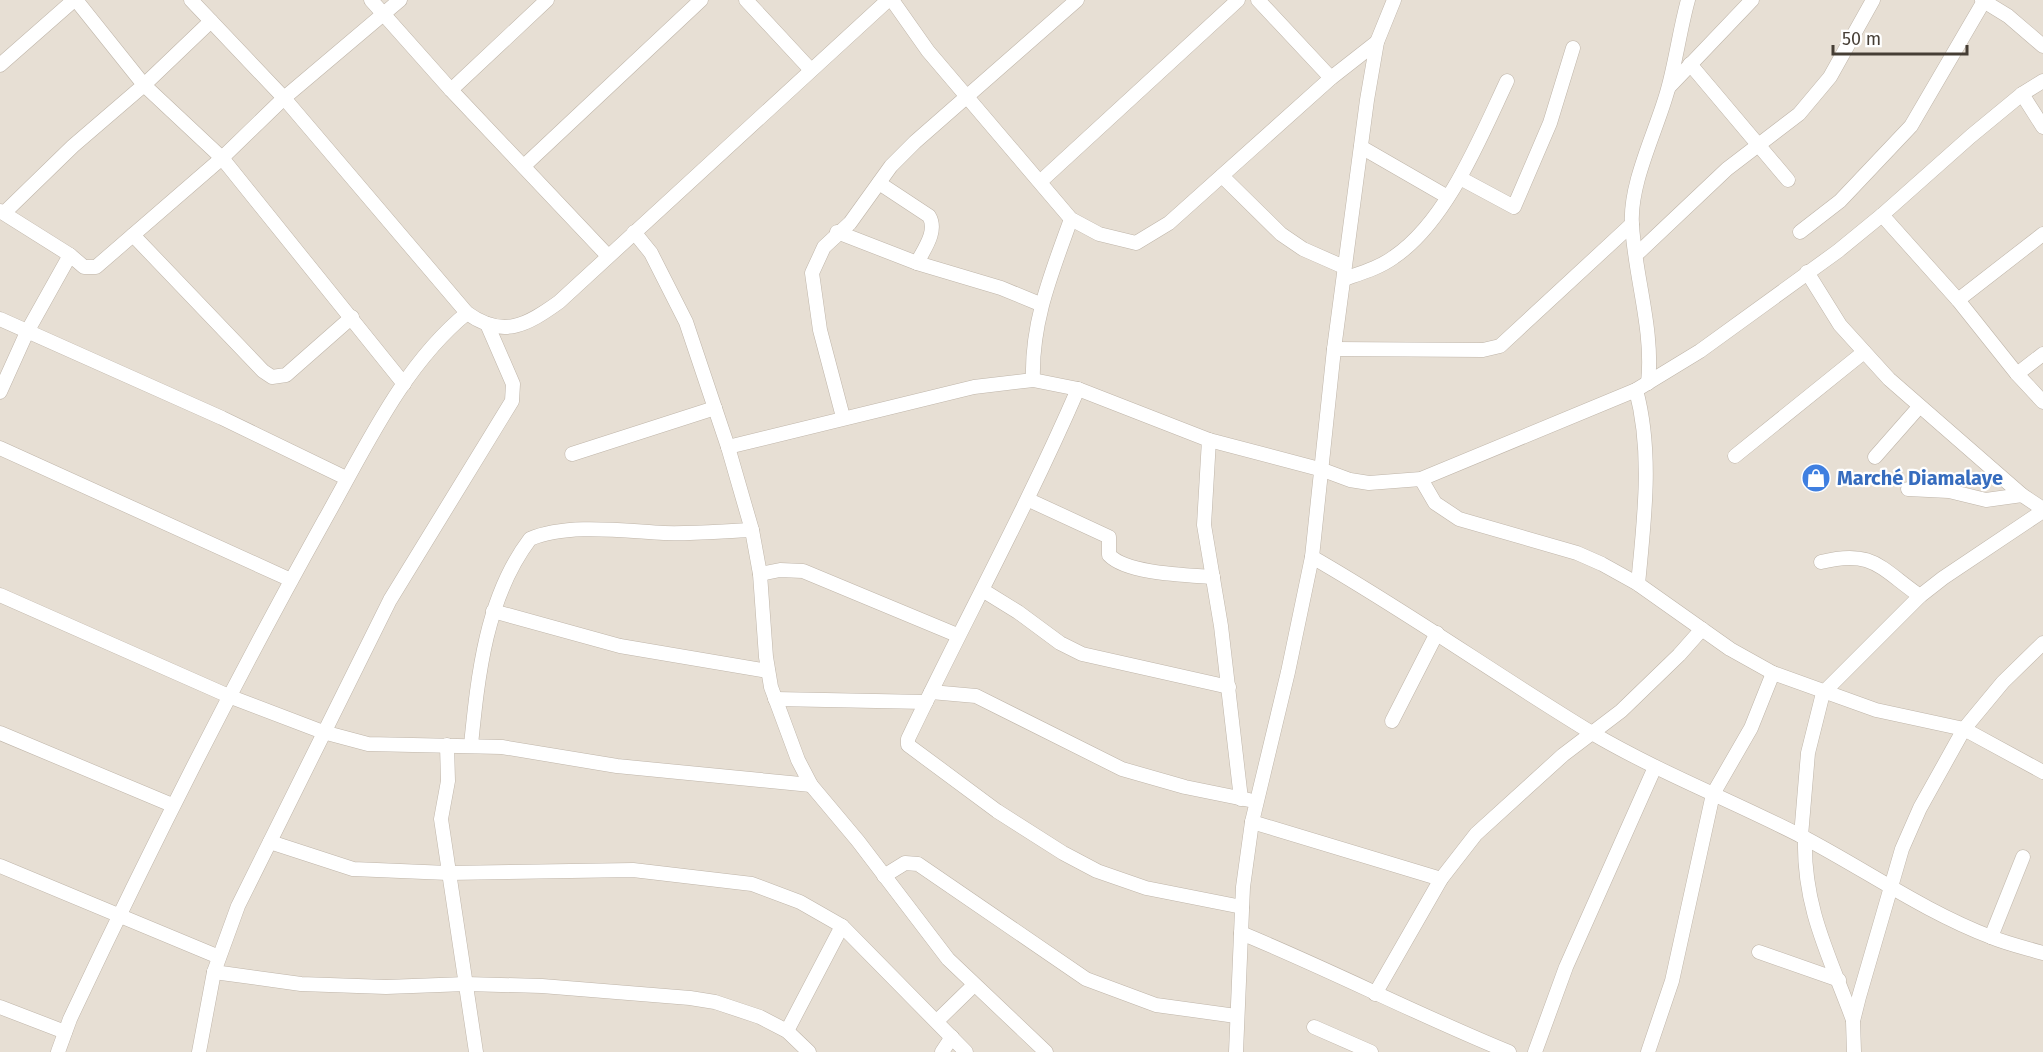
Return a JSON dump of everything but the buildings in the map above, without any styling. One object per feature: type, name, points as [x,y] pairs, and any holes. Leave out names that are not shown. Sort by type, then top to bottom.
[{"type":"street","points":[[0,65],[75,0],[144,86],[222,158],[404,384]]},
{"type":"street","points":[[191,0],[284,98],[467,313],[487,324],[510,327],[525,324],[559,302],[810,69],[890,0],[967,98],[1041,181],[1071,219],[1099,234],[1136,243],[1156,233],[1331,78],[1377,42]]},
{"type":"street","points":[[371,0],[451,90],[525,165],[608,256]]},
{"type":"street","points":[[211,21],[144,86],[72,146],[2,212],[70,255],[84,267],[96,267],[222,158],[284,98],[400,0]]},
{"type":"street","points":[[451,90],[546,0]]},
{"type":"street","points":[[525,165],[701,0]]},
{"type":"street","points":[[746,0],[810,69]]},
{"type":"street","points":[[843,417],[820,330],[811,280],[817,259],[837,232],[850,223],[879,183],[915,142],[1077,0]]},
{"type":"street","points":[[1041,181],[1238,0]]},
{"type":"street","points":[[1258,0],[1331,78]]},
{"type":"street","points":[[1236,1052],[1240,933],[1252,822],[1288,672],[1312,557],[1334,349],[1361,147],[1377,42],[1394,0]]},
{"type":"street","points":[[1638,584],[1645,493],[1642,387],[1646,331],[1632,224],[1642,171],[1669,87],[1688,0]]},
{"type":"street","points":[[1669,87],[1752,0]]},
{"type":"street","points":[[1637,254],[1727,169],[1788,124],[1811,102],[1847,50],[1873,0]]},
{"type":"street","points":[[1800,232],[1840,201],[1911,126],[1983,0],[2008,16],[2043,46]]},
{"type":"street","points":[[1460,178],[1514,207],[1550,123],[1573,48]]},
{"type":"street","points":[[1690,64],[1788,180]]},
{"type":"street","points":[[1221,176],[1281,234],[1303,249],[1344,273],[1374,269],[1409,246],[1431,223],[1446,196],[1460,178],[1507,81]]},
{"type":"street","points":[[728,447],[843,417],[974,387],[1033,380],[1078,389],[1209,440],[1323,470],[1350,480],[1369,483],[1421,479],[1642,387],[1710,344],[1882,215],[1935,166],[2022,94],[2043,81]]},
{"type":"street","points":[[2022,94],[2043,127]]},
{"type":"street","points":[[1361,147],[1446,196]]},
{"type":"street","points":[[879,183],[929,216],[932,222],[932,233],[917,263]]},
{"type":"street","points":[[1882,215],[1958,300],[2017,374],[2043,402]]},
{"type":"street","points":[[1033,380],[1032,354],[1041,304],[1071,219]]},
{"type":"street","points":[[1334,349],[1483,350],[1500,346],[1632,224]]},
{"type":"street","points":[[634,232],[651,253],[686,322],[728,447],[752,530],[760,574],[768,671],[775,699],[798,760],[811,785],[948,959],[1046,1052]]},
{"type":"street","points":[[837,232],[917,263],[1001,288],[1041,304]]},
{"type":"street","points":[[1958,300],[2043,234]]},
{"type":"street","points":[[133,235],[263,371],[272,376],[286,375],[352,317]]},
{"type":"street","points":[[0,392],[27,332],[70,255]]},
{"type":"street","points":[[1807,272],[1840,325],[1864,352],[1919,406],[2022,495],[2043,510],[1920,596],[1823,693],[1808,753],[1803,837],[1805,861],[1810,906],[1853,1021],[1854,1052]]},
{"type":"street","points":[[58,1052],[103,947],[120,917],[172,805],[346,478],[404,384],[434,343],[467,313]]},
{"type":"street","points":[[0,319],[222,418],[346,478]]},
{"type":"street","points":[[199,1052],[214,972],[238,906],[390,600],[512,401],[513,384],[487,324]]},
{"type":"street","points":[[1735,456],[1864,352]]},
{"type":"street","points":[[2017,374],[2043,354]]},
{"type":"street","points":[[1078,389],[1029,500],[984,591],[957,635],[908,739],[911,749],[1042,841],[1080,862],[1121,880],[1186,897],[1242,907]]},
{"type":"street","points":[[1875,457],[1919,406]]},
{"type":"street","points":[[572,454],[715,408]]},
{"type":"street","points":[[1209,440],[1204,525],[1229,687],[1241,799]]},
{"type":"street","points":[[0,448],[291,580]]},
{"type":"street","points":[[1421,479],[1435,503],[1459,519],[1577,553],[1638,584],[1702,629],[1773,673],[1823,693],[1876,710],[1964,729],[2043,772]]},
{"type":"street","points":[[1908,489],[1949,491],[1986,500],[2022,495]]},
{"type":"street","points":[[1029,500],[1110,537],[1109,555],[1117,561],[1174,574],[1213,577]]},
{"type":"street","points":[[471,745],[478,688],[493,611],[506,576],[525,546],[534,537],[609,529],[666,533],[752,530]]},
{"type":"street","points":[[1821,562],[1845,556],[1866,558],[1920,596]]},
{"type":"street","points":[[1312,557],[1393,604],[1594,734],[1655,767],[1803,837],[1890,887],[1991,937],[2043,953]]},
{"type":"street","points":[[760,574],[780,570],[803,572],[957,635]]},
{"type":"street","points":[[984,591],[1018,612],[1060,643],[1082,654],[1229,687]]},
{"type":"street","points":[[0,595],[231,697],[323,732],[368,744],[471,745],[539,751],[617,765],[811,785]]},
{"type":"street","points":[[493,611],[620,646],[768,671]]},
{"type":"street","points":[[1374,994],[1441,879],[1476,834],[1563,755],[1594,734],[1679,656],[1702,629]]},
{"type":"street","points":[[1392,721],[1437,633]]},
{"type":"street","points":[[1853,1021],[1890,887],[1912,825],[1964,729],[2003,682],[2043,643]]},
{"type":"street","points":[[1648,1052],[1672,981],[1713,794],[1751,728],[1773,673]]},
{"type":"street","points":[[775,699],[976,696],[1122,769],[1185,788],[1256,801]]},
{"type":"street","points":[[0,733],[172,805]]},
{"type":"street","points":[[447,745],[448,781],[441,819],[476,1052]]},
{"type":"street","points":[[1535,1052],[1566,967],[1655,767]]},
{"type":"street","points":[[1252,822],[1441,879]]},
{"type":"street","points":[[270,842],[353,869],[448,873],[622,869],[752,884],[800,902],[842,926],[966,1052]]},
{"type":"street","points":[[1991,937],[2024,857]]},
{"type":"street","points":[[884,876],[905,863],[918,864],[1086,979],[1156,1005],[1236,1016]]},
{"type":"street","points":[[0,867],[219,957]]},
{"type":"street","points":[[787,1031],[842,926]]},
{"type":"street","points":[[1240,933],[1299,957],[1374,994],[1509,1052]]},
{"type":"street","points":[[1759,952],[1839,980]]},
{"type":"street","points":[[214,972],[301,984],[404,987],[466,984],[542,986],[690,998],[716,1002],[760,1017],[787,1031],[809,1052]]},
{"type":"street","points":[[937,1021],[974,985]]},
{"type":"street","points":[[0,1007],[65,1032]]},
{"type":"street","points":[[1314,1028],[1371,1052]]},
{"type":"street","points":[[942,1052],[952,1037]]},
{"type":"shaded area","points":[[0,0],[2043,0],[2043,1052],[0,1052]]},
{"type":"place","name":"Marché Diamalaye","points":[[1816,478]]}]
